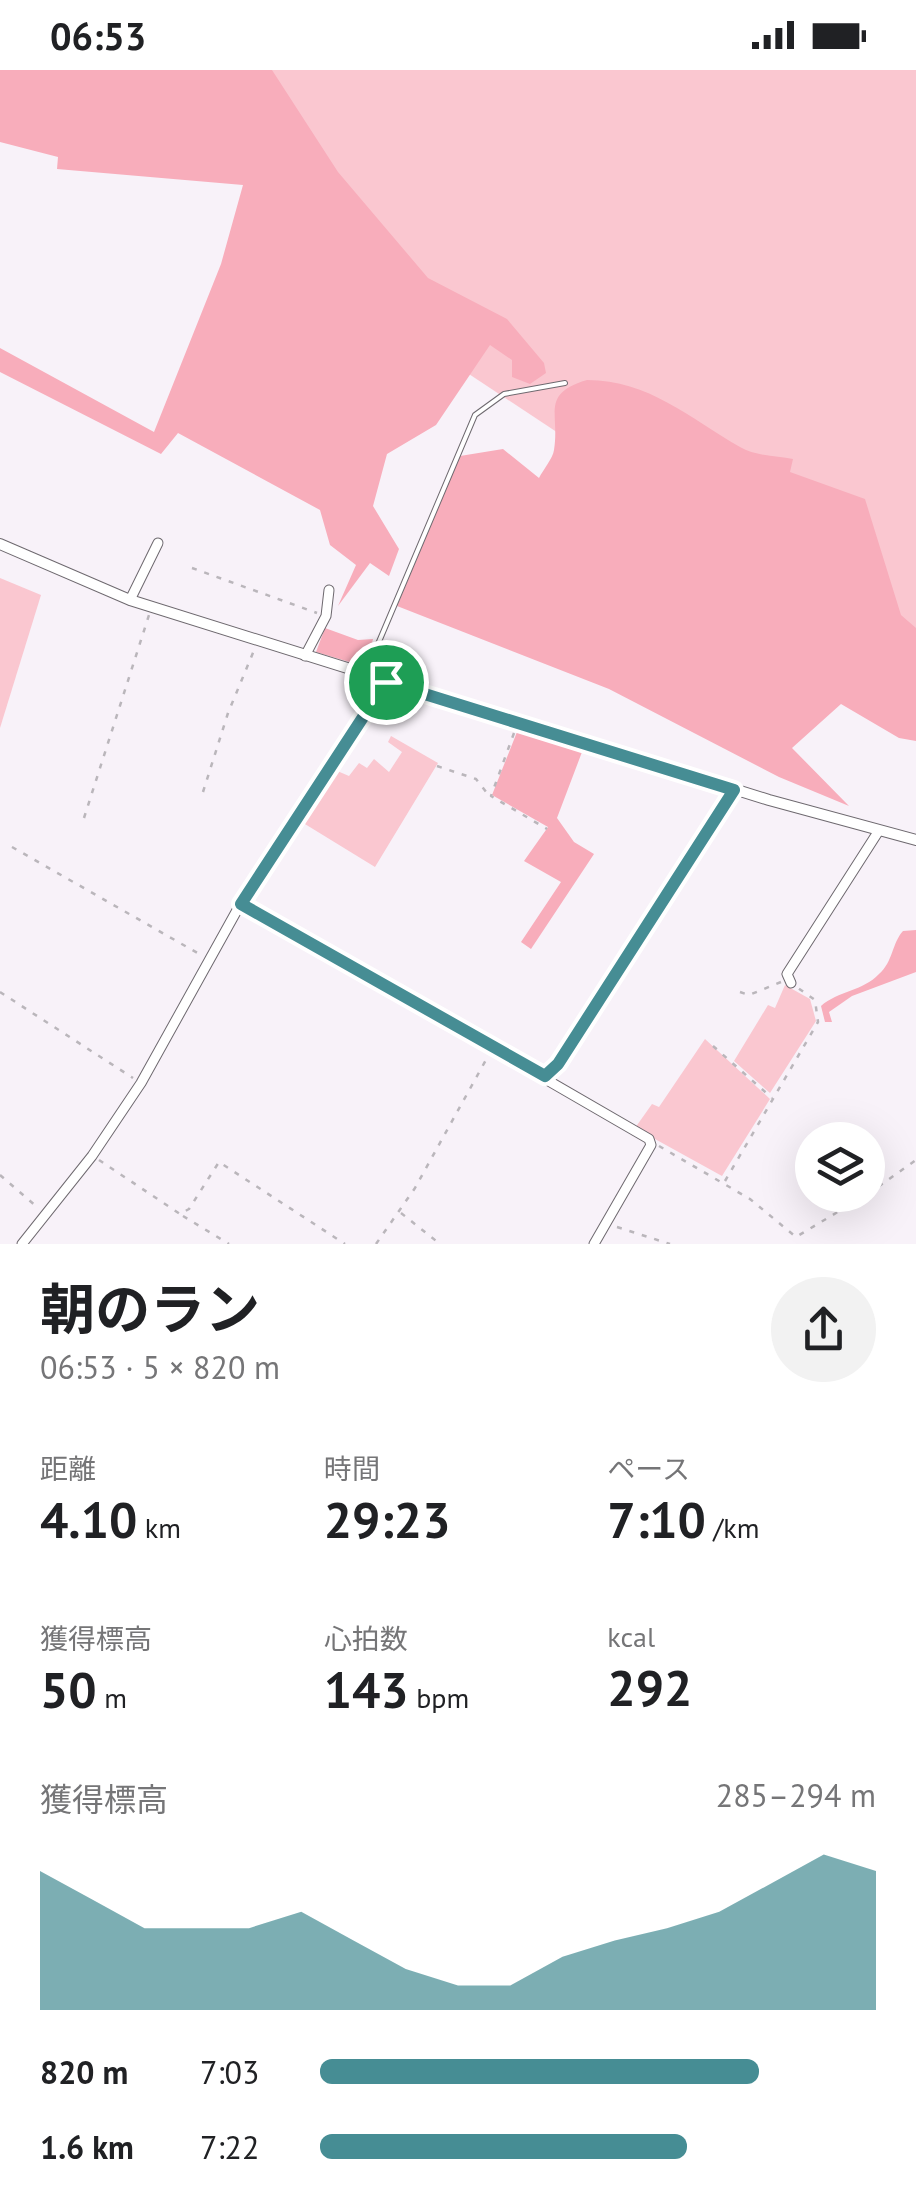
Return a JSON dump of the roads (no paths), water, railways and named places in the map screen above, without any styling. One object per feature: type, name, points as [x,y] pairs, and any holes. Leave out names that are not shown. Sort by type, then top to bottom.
[{"type":"street","points":[[0,544],[130,600],[734,790],[916,840]]},
{"type":"street","points":[[130,600],[158,544]]},
{"type":"street","points":[[305,656],[326,616],[329,590]]},
{"type":"street","points":[[22,1244],[92,1156],[140,1083],[241,904],[386,682]]},
{"type":"street","points":[[789,981],[878,832]]},
{"type":"street","points":[[241,904],[545,1076],[651,1142],[594,1244]]},
{"type":"street","points":[[545,1076],[558,1064],[647,921]]},
{"type":"lane","points":[[365,675],[475,415],[504,394],[565,383]]}]
